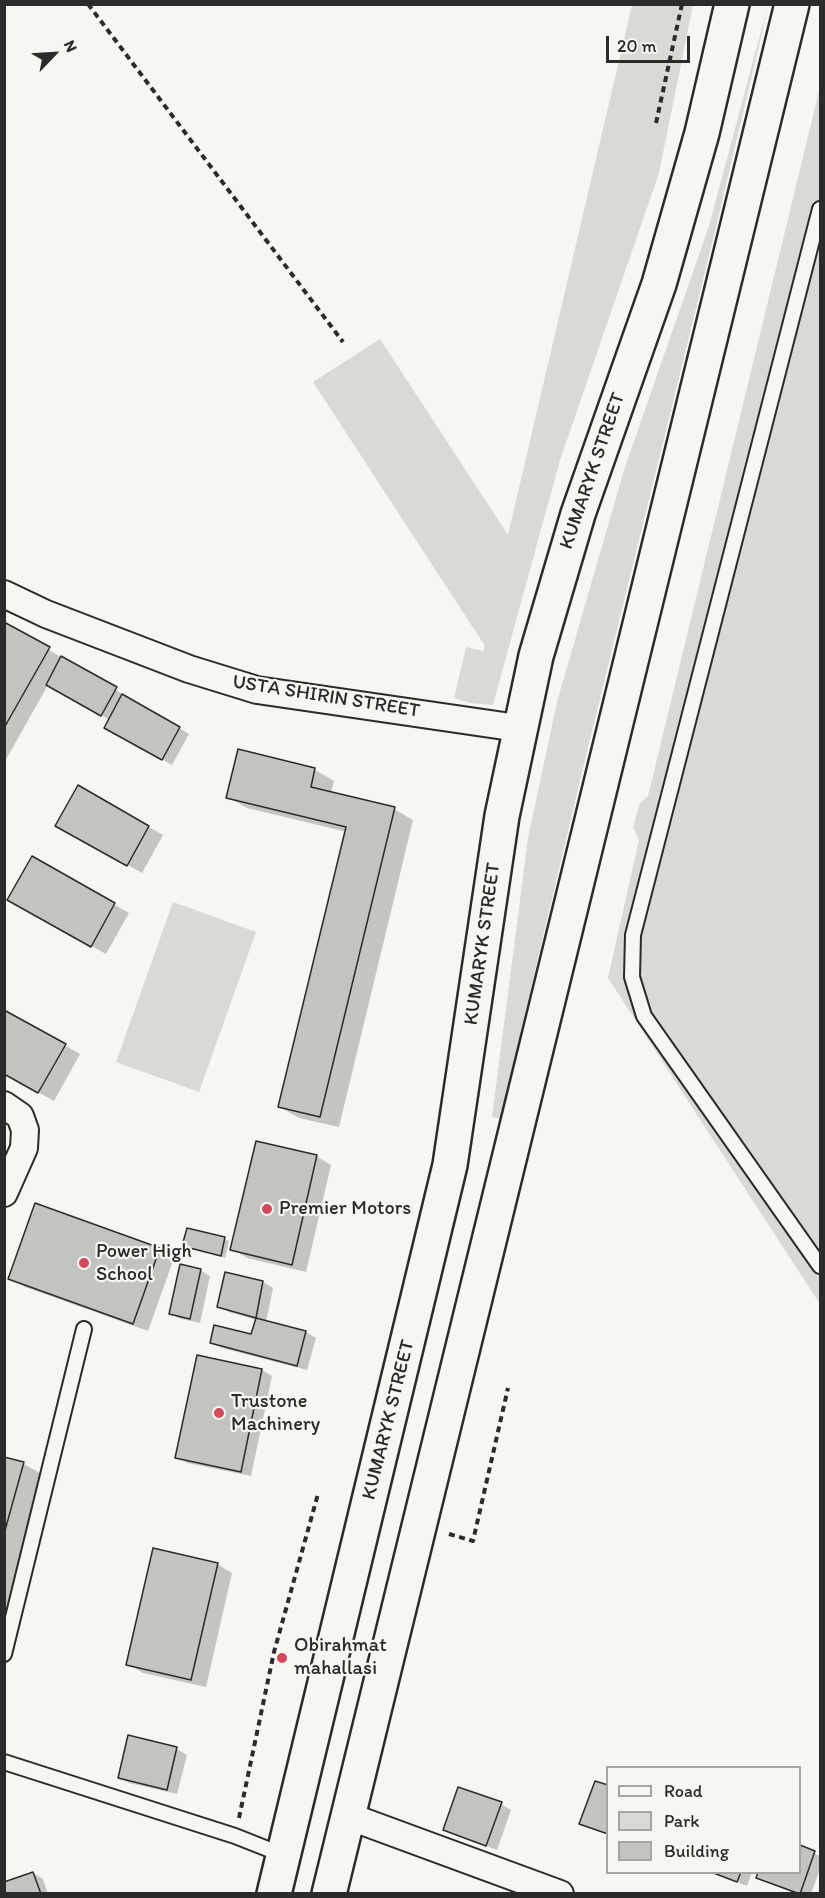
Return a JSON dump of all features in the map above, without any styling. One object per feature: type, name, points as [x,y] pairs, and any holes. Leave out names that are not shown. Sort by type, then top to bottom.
[{"type":"main road","name":"KUMARYK STREET","points":[[274,1893],[450,1165],[493,873],[518,728],[536,656],[578,514],[659,284],[676,228],[732,4]]},
{"type":"main road","points":[[329,1893],[792,4]]},
{"type":"street","name":"USTA SHIRIN STREET","points":[[4,594],[46,614],[189,669],[257,690],[518,728]]},
{"type":"street","points":[[4,1105],[20,1116],[25,1130],[24,1148],[4,1193]]},
{"type":"street","points":[[348,1816],[560,1893]]},
{"type":"lane","points":[[820,209],[633,935],[632,977],[644,1016],[820,1266]]},
{"type":"lane","points":[[4,1654],[84,1329]]},
{"type":"lane","points":[[4,1762],[235,1836],[283,1855]]},
{"type":"path","points":[[88,4],[343,342]]},
{"type":"path","points":[[657,123],[682,4]]},
{"type":"path","points":[[449,1534],[473,1541],[508,1388]]},
{"type":"path","points":[[235,1836],[274,1652],[318,1494]]},
{"type":"green space","points":[[632,5],[693,5],[659,173],[560,460],[493,705],[470,703],[454,698],[466,647],[483,651],[485,646],[313,382],[380,339],[508,535]]},
{"type":"green space","points":[[768,5],[500,1118],[496,1118],[492,1117],[528,838],[557,702],[624,470],[709,226]]},
{"type":"green space","points":[[820,87],[820,1304],[608,978],[639,840],[633,827],[640,803],[648,796]]},
{"type":"green space","points":[[173,902],[256,932],[199,1092],[116,1062]]},
{"type":"building","points":[[4,622],[50,647],[4,728]]},
{"type":"building","points":[[61,656],[117,687],[101,716],[46,685]]},
{"type":"building","points":[[122,694],[180,727],[162,760],[104,728]]},
{"type":"building","points":[[238,749],[315,768],[311,787],[395,807],[320,1117],[278,1107],[346,827],[226,798]]},
{"type":"building","points":[[78,785],[149,826],[127,866],[55,826]]},
{"type":"building","points":[[32,856],[115,903],[91,947],[7,900]]},
{"type":"building","points":[[4,1010],[66,1044],[38,1093],[4,1074]]},
{"type":"building","points":[[256,1141],[317,1155],[292,1265],[230,1250]]},
{"type":"building","name":"Power High School","points":[[35,1203],[160,1248],[133,1324],[8,1279]]},
{"type":"building","points":[[187,1228],[225,1237],[221,1256],[182,1246]]},
{"type":"building","points":[[180,1264],[201,1269],[190,1319],[169,1314]]},
{"type":"building","points":[[225,1272],[263,1281],[256,1318],[217,1307]]},
{"type":"building","points":[[256,1318],[306,1331],[297,1366],[210,1343],[214,1325],[251,1334]]},
{"type":"building","name":"Trustone Machinery","points":[[197,1355],[262,1369],[241,1472],[175,1458]]},
{"type":"building","points":[[4,1457],[24,1462],[4,1534]]},
{"type":"building","points":[[153,1548],[218,1563],[191,1680],[126,1665]]},
{"type":"building","points":[[128,1735],[177,1747],[167,1790],[118,1778]]},
{"type":"building","points":[[595,1781],[606,1784],[606,1833],[579,1824]]},
{"type":"building","points":[[458,1787],[502,1802],[486,1846],[443,1830]]},
{"type":"building","points":[[801,1845],[815,1851],[800,1894],[756,1878],[757,1874],[801,1874]]},
{"type":"building","points":[[33,1872],[41,1894],[4,1894],[4,1882]]},
{"type":"building","points":[[716,1874],[740,1874],[737,1882]]},
{"type":"place","name":"Premier Motors","points":[[267,1209]]},
{"type":"place","name":"Power High School","points":[[84,1263]]},
{"type":"place","name":"Trustone Machinery","points":[[219,1413]]},
{"type":"place","name":"Obirahmat mahallasi","points":[[282,1658]]}]
